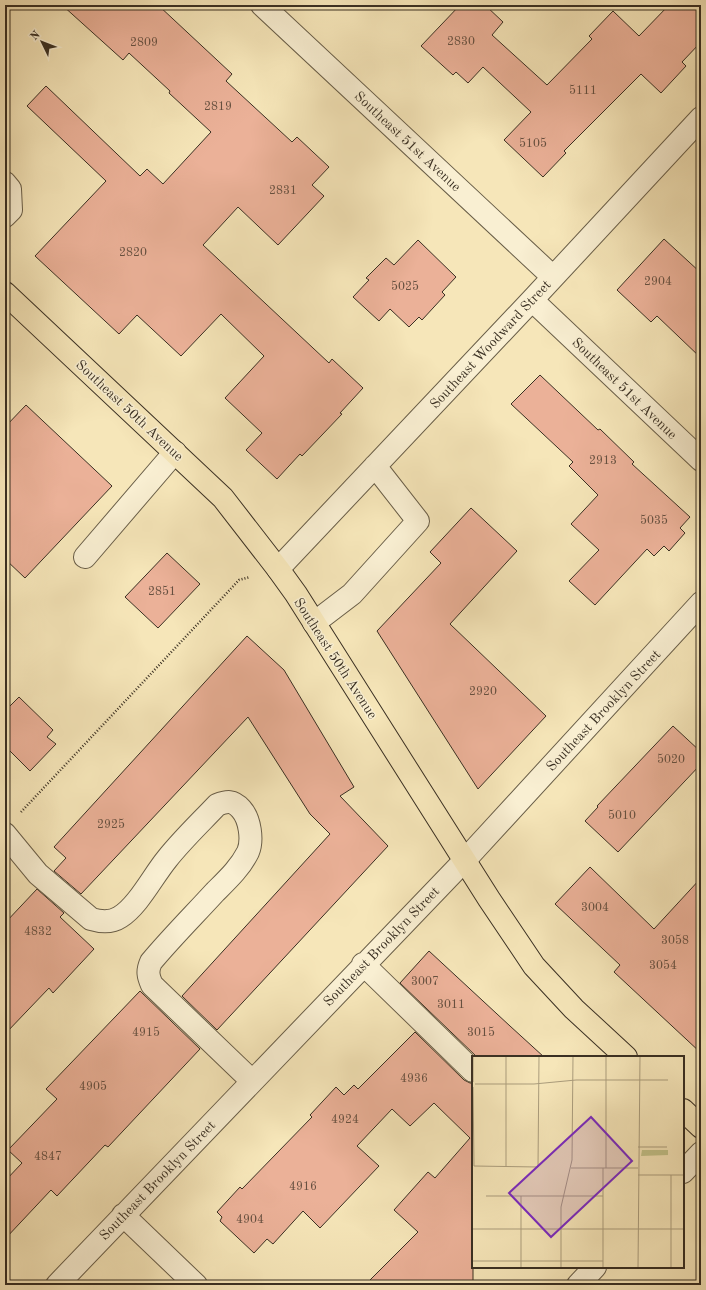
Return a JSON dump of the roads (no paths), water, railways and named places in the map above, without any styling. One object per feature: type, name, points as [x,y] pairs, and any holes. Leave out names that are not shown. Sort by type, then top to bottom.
[{"type":"main road","name":"Southeast 50th Avenue","points":[[5,293],[223,498],[278,569],[314,623],[489,899],[534,966],[574,1009],[625,1056]]},
{"type":"main road","points":[[684,1111],[701,1127]]},
{"type":"street","name":"Southeast 51st Avenue","points":[[262,5],[553,277]]},
{"type":"street","name":"Southeast Woodward Street","points":[[278,569],[532,300],[701,118]]},
{"type":"street","points":[[5,184],[10,189],[11,210],[5,216]]},
{"type":"street","name":"Southeast 51st Avenue","points":[[532,300],[701,460]]},
{"type":"street","points":[[85,557],[175,452]]},
{"type":"street","points":[[314,623],[352,594],[418,520],[375,466]]},
{"type":"street","name":"Southeast Brooklyn Street","points":[[58,1285],[123,1215],[464,860],[701,603]]},
{"type":"street","points":[[6,838],[38,874],[91,919],[99,922],[109,921],[119,918],[126,913],[167,858],[217,805],[225,802],[232,802],[237,805],[246,817],[249,828],[250,839],[248,852],[236,870],[151,962],[148,968],[148,976],[152,986],[252,1081]]},
{"type":"street","points":[[363,964],[472,1070]]},
{"type":"street","points":[[684,1171],[701,1153]]},
{"type":"street","points":[[123,1215],[196,1285]]},
{"type":"street","points":[[578,1285],[594,1268]]}]
